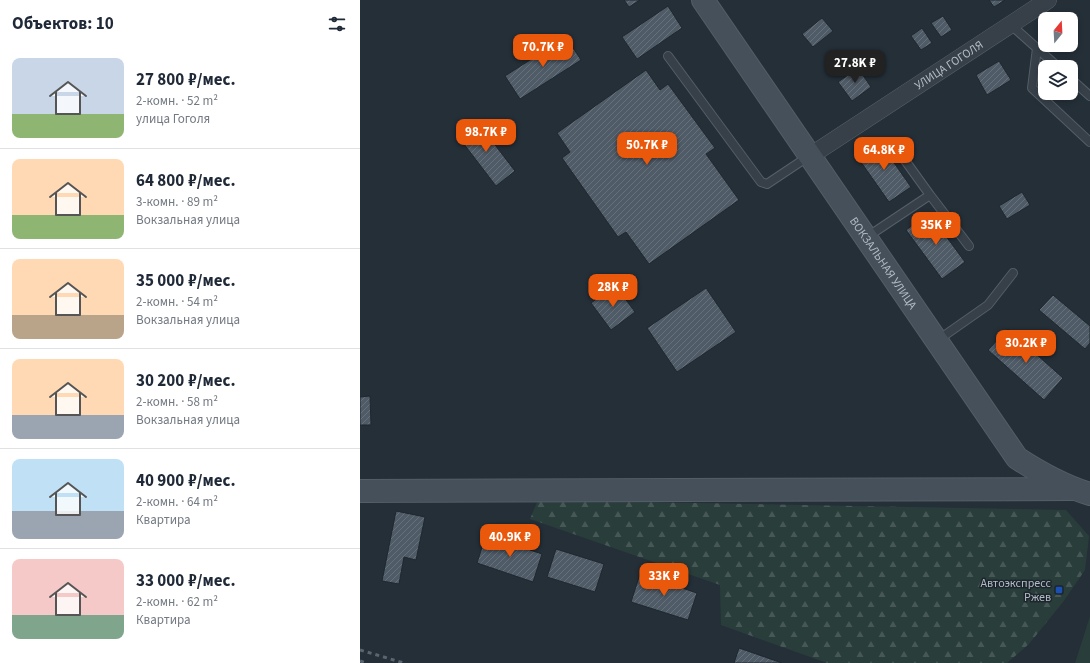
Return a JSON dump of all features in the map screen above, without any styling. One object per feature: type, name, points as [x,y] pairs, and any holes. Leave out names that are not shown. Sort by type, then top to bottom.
[{"type":"street","name":"ВОКЗАЛЬНАЯ УЛИЦА","points":[[703,0],[1017,458],[1040,473],[1082,492]]},
{"type":"street","name":"УЛИЦА ГОГОЛЯ","points":[[810,156],[1048,0]]},
{"type":"street","points":[[360,491],[1082,492]]},
{"type":"lane","points":[[1011,24],[1050,60]]},
{"type":"lane","points":[[1037,48],[1032,88],[1090,142]]},
{"type":"lane","points":[[668,56],[761,182],[768,184],[810,156]]},
{"type":"lane","points":[[1078,85],[1090,96]]},
{"type":"lane","points":[[899,152],[969,246]]},
{"type":"lane","points":[[866,238],[930,195]]},
{"type":"lane","points":[[937,341],[988,305],[1013,273]]},
{"type":"green space","points":[[538,500],[1066,510],[1089,536],[1085,570],[1063,602],[1029,644],[1007,663],[827,663],[721,625],[720,585],[530,519]]},
{"type":"green space","points":[[1090,616],[1090,663],[1075,663]]},
{"type":"building","points":[[624,0],[640,0],[629,7]]},
{"type":"building","points":[[989,0],[1005,0],[994,7]]},
{"type":"building","points":[[668,6],[682,28],[637,59],[622,37]]},
{"type":"building","points":[[943,16],[952,30],[941,37],[931,23]]},
{"type":"building","points":[[822,18],[833,31],[813,47],[802,34]]},
{"type":"building","points":[[922,28],[932,43],[921,50],[911,36]]},
{"type":"building","points":[[566,37],[581,60],[520,99],[505,76]]},
{"type":"building","points":[[999,61],[1011,80],[987,95],[976,75]]},
{"type":"building","points":[[858,68],[871,87],[852,101],[838,82]]},
{"type":"building","points":[[646,70],[660,90],[668,84],[715,148],[706,154],[739,200],[649,264],[626,232],[618,237],[562,158],[570,152],[557,133]]},
{"type":"building","points":[[476,120],[515,171],[496,186],[457,135]]},
{"type":"building","points":[[878,140],[911,187],[889,202],[856,155]]},
{"type":"building","points":[[1022,192],[1030,205],[1007,219],[999,206]]},
{"type":"building","points":[[929,213],[965,262],[942,279],[906,230]]},
{"type":"building","points":[[615,285],[635,312],[611,330],[591,303]]},
{"type":"building","points":[[706,288],[736,332],[677,372],[647,328]]},
{"type":"building","points":[[1053,295],[1090,326],[1090,343],[1085,349],[1039,310]]},
{"type":"building","points":[[1008,329],[1063,378],[1044,400],[988,350]]},
{"type":"building","points":[[370,396],[371,425],[360,425],[360,397]]},
{"type":"building","points":[[396,511],[425,517],[416,560],[404,557],[399,584],[382,581]]},
{"type":"building","points":[[486,535],[542,554],[533,582],[477,563]]},
{"type":"building","points":[[556,549],[604,564],[595,592],[547,577]]},
{"type":"building","points":[[640,574],[697,593],[688,620],[631,602]]},
{"type":"building","points":[[739,648],[782,663],[734,663]]},
{"type":"railway","points":[[360,650],[404,663]]},
{"type":"railway","points":[[360,661],[366,663]]},
{"type":"place","name":"Автоэкспресс Ржев","points":[[1059,590]]}]
